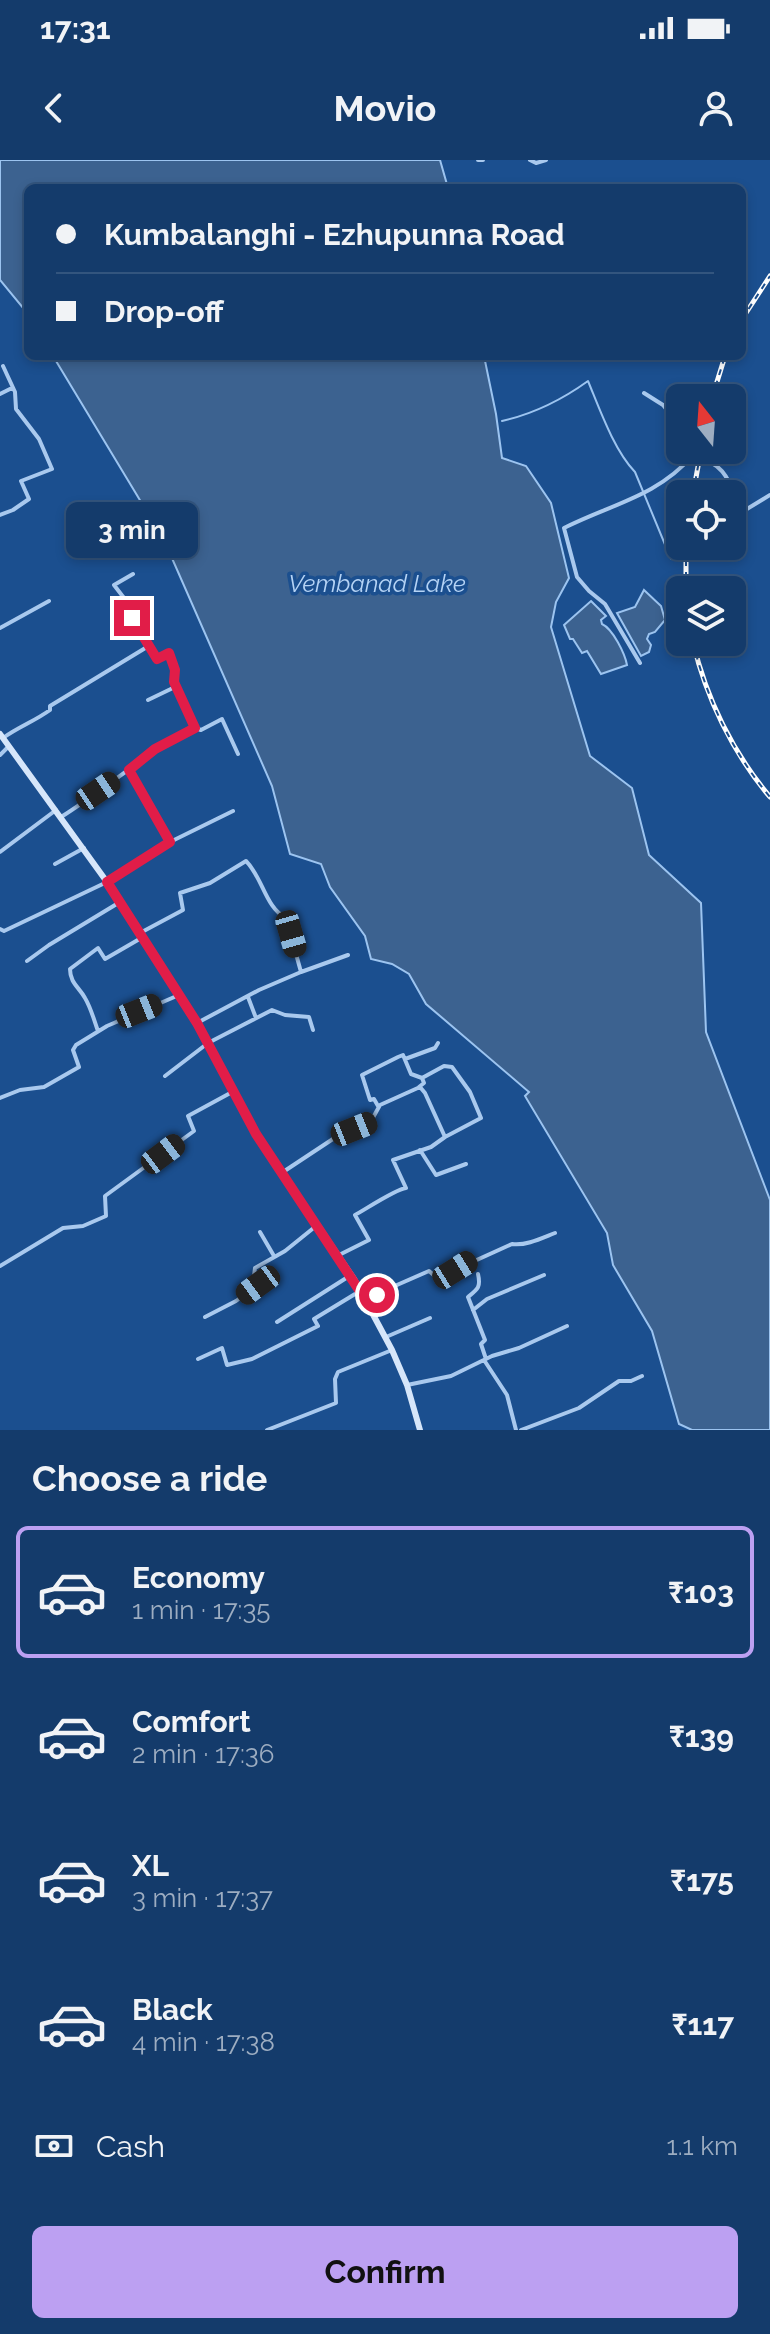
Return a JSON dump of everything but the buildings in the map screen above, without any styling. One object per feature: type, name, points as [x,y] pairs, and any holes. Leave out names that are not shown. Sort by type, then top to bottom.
[{"type":"main road","points":[[2,736],[120,902],[197,1023],[256,1134],[351,1275],[392,1350],[407,1385],[420,1430]]},
{"type":"street","points":[[530,160],[536,163],[546,160]]},
{"type":"street","points":[[0,515],[29,499],[21,481],[52,469],[39,439],[16,409],[13,388],[3,366]]},
{"type":"street","points":[[0,394],[13,388]]},
{"type":"street","points":[[644,393],[666,409]]},
{"type":"street","points":[[640,663],[605,604],[577,577],[564,528],[658,487],[680,464]]},
{"type":"street","points":[[717,464],[724,471],[742,512],[770,495]]},
{"type":"street","points":[[133,574],[114,585],[124,598],[147,647],[157,659],[169,653],[175,670],[175,687],[195,728],[201,730],[222,719],[238,754]]},
{"type":"street","points":[[0,628],[49,601]]},
{"type":"street","points":[[2,736],[38,719],[50,710],[50,706],[147,647]]},
{"type":"street","points":[[148,700],[175,687]]},
{"type":"street","points":[[0,852],[129,770],[155,749],[195,728]]},
{"type":"street","points":[[0,755],[9,746]]},
{"type":"street","points":[[129,770],[170,842]]},
{"type":"street","points":[[0,929],[4,931],[107,882],[170,842],[233,811]]},
{"type":"street","points":[[55,864],[84,848]]},
{"type":"street","points":[[99,1031],[84,995],[75,988],[70,969],[98,948],[105,959],[183,910],[180,893],[210,883],[246,861],[254,869],[273,909],[286,918],[301,972]]},
{"type":"street","points":[[27,961],[120,902]]},
{"type":"street","points":[[197,1023],[301,972],[348,955]]},
{"type":"street","points":[[0,1098],[20,1090],[44,1087],[79,1067],[73,1050],[76,1045],[99,1031],[179,995]]},
{"type":"street","points":[[248,997],[256,1018]]},
{"type":"street","points":[[165,1076],[208,1043],[272,1010],[285,1015],[309,1017],[313,1030]]},
{"type":"street","points":[[405,1059],[435,1048],[438,1043]]},
{"type":"street","points":[[338,1256],[369,1240],[355,1215],[406,1188],[393,1160],[431,1147],[481,1118],[470,1092],[452,1067],[444,1066],[422,1078],[411,1074],[403,1055],[362,1075],[370,1100],[374,1099],[378,1106]]},
{"type":"street","points":[[281,1173],[348,1129],[370,1123],[378,1106],[419,1087],[424,1083],[422,1078]]},
{"type":"street","points":[[419,1087],[445,1137]]},
{"type":"street","points":[[0,1266],[63,1228],[83,1226],[106,1216],[105,1196],[194,1131],[188,1116],[234,1091]]},
{"type":"street","points":[[420,1150],[436,1175],[466,1164]]},
{"type":"street","points":[[205,1317],[258,1285],[255,1268],[285,1251],[316,1226]]},
{"type":"street","points":[[260,1232],[274,1256]]},
{"type":"street","points":[[365,1299],[429,1271],[437,1278],[512,1244],[536,1241],[555,1233]]},
{"type":"street","points":[[478,1274],[479,1289],[468,1297],[485,1340],[481,1344],[485,1359],[507,1395],[519,1430],[579,1408],[619,1381],[631,1381],[642,1376]]},
{"type":"street","points":[[277,1322],[351,1275]]},
{"type":"street","points":[[473,1310],[487,1299],[544,1275]]},
{"type":"street","points":[[198,1359],[222,1348],[227,1365],[252,1359],[318,1326],[314,1319],[360,1291]]},
{"type":"street","points":[[386,1337],[430,1318]]},
{"type":"street","points":[[407,1385],[451,1376],[567,1326]]},
{"type":"street","points":[[267,1430],[336,1403],[335,1379],[338,1372],[392,1350]]},
{"type":"water","points":[[0,160],[440,160],[447,184],[24,184],[24,309],[0,280]]},
{"type":"water","name":"Vembanad Lake","points":[[55,360],[485,360],[502,458],[526,466],[551,503],[569,578],[556,602],[551,627],[590,756],[632,788],[649,855],[701,903],[706,1032],[770,1200],[770,1430],[692,1430],[679,1424],[652,1331],[613,1265],[607,1233],[525,1096],[529,1092],[426,1004],[409,974],[392,964],[371,959],[365,936],[330,887],[321,864],[290,854],[272,786],[164,540]]},
{"type":"water","points":[[644,590],[661,606],[665,620],[655,632],[649,634],[649,652],[641,656],[617,613],[635,607]]},
{"type":"water","points":[[591,601],[606,616],[601,620],[602,624],[618,642],[627,665],[601,674],[587,651],[582,653],[570,639],[564,625]]},
{"type":"waterway","points":[[502,421],[547,405],[588,381],[614,441],[635,472],[666,547]]},
{"type":"railway","points":[[746,313],[770,276]]},
{"type":"railway","points":[[716,384],[724,360]]},
{"type":"railway","points":[[696,480],[698,464]]},
{"type":"railway","points":[[686,560],[686,576]]},
{"type":"railway","points":[[697,656],[722,724],[744,762],[770,797]]},
{"type":"route","points":[[132,618],[157,659],[169,653],[175,670],[174,682],[195,728],[155,749],[129,770],[170,842],[107,882],[213,1051],[256,1134],[303,1207],[365,1299],[377,1295]]}]
